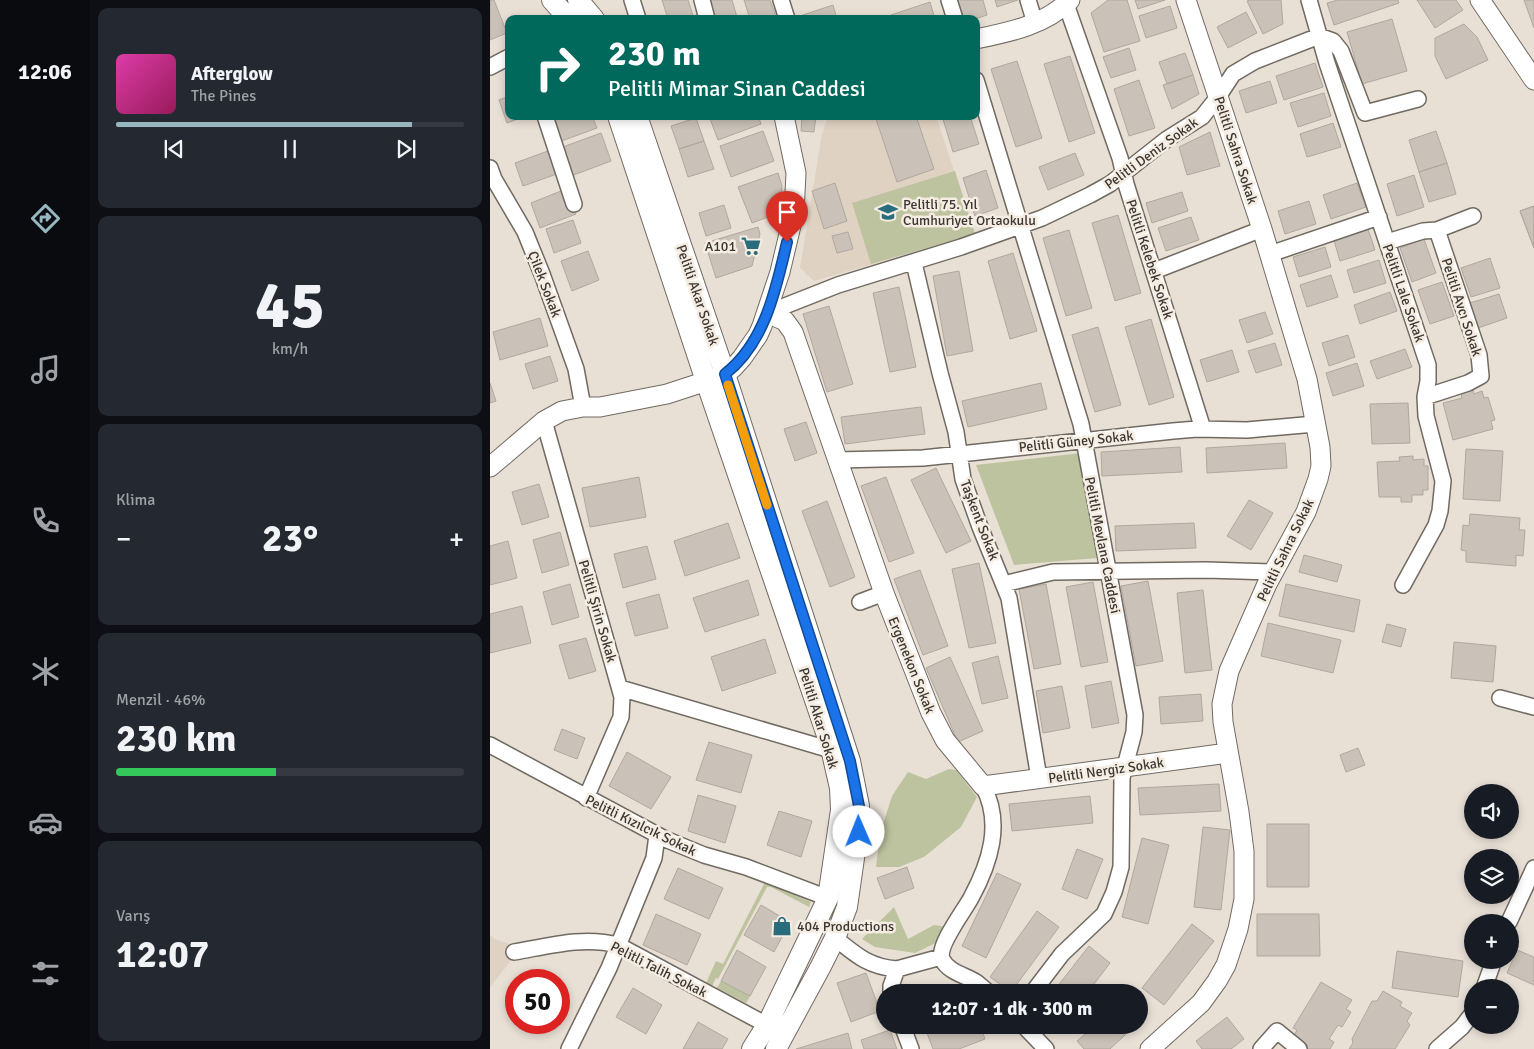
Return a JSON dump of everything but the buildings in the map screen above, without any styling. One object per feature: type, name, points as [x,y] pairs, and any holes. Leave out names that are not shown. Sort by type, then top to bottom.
[{"type":"main road","points":[[552,0],[565,15]]},
{"type":"main road","points":[[578,0],[591,15]]},
{"type":"main road","name":"Pelitli Akar Sokak","points":[[619,120],[831,750],[840,788],[841,810],[828,898],[824,910],[767,1025],[752,1049]]},
{"type":"main road","name":"Pelitli Akar Sokak","points":[[638,120],[725,374],[850,761],[859,806],[859,823],[847,907],[835,938],[776,1049]]},
{"type":"street","points":[[632,0],[637,15]]},
{"type":"street","points":[[702,0],[706,15]]},
{"type":"street","points":[[781,0],[786,15]]},
{"type":"street","points":[[949,0],[954,15]]},
{"type":"street","points":[[1028,0],[1036,23]]},
{"type":"street","name":"Pelitli Sahra Sokak","points":[[1150,1049],[1201,1003],[1226,965],[1238,929],[1244,899],[1244,851],[1223,722],[1222,704],[1228,671],[1274,572],[1306,512],[1318,479],[1320,466],[1320,447],[1307,379],[1270,254],[1186,0]]},
{"type":"street","name":"Pelitli Lale Sokak","points":[[1309,0],[1319,36],[1428,365],[1425,397],[1426,416],[1443,481],[1440,511],[1436,525],[1403,585]]},
{"type":"street","points":[[1480,0],[1534,80]]},
{"type":"street","points":[[980,38],[1036,23],[1052,15],[1068,2]]},
{"type":"street","name":"Pelitli Kelebek Sokak","points":[[1068,2],[1203,429]]},
{"type":"street","points":[[1319,36],[1333,42],[1340,51],[1365,113],[1418,98]]},
{"type":"street","name":"Pelitli Deniz Sokak","points":[[767,313],[838,285],[914,263],[1042,218],[1090,195],[1110,184],[1168,139],[1202,117],[1233,74],[1255,61],[1319,36]]},
{"type":"street","points":[[490,67],[505,59]]},
{"type":"street","name":"Pelitli Mevlana Caddesi","points":[[980,93],[1073,394],[1084,441],[1135,715],[1134,732],[1122,778],[1121,867],[1114,892],[1104,914],[1062,954],[1039,984]]},
{"type":"street","points":[[546,120],[574,204]]},
{"type":"street","points":[[490,467],[544,421],[562,411],[583,407],[600,407],[667,394],[725,374],[742,358],[758,336],[767,313],[794,213],[796,173],[785,120]]},
{"type":"street","name":"Çilek Sokak","points":[[490,170],[525,232],[542,274],[576,369],[583,407]]},
{"type":"street","points":[[1387,242],[1424,231],[1437,230],[1473,216]]},
{"type":"street","points":[[1270,254],[1379,217]]},
{"type":"street","points":[[1154,271],[1262,229]]},
{"type":"street","name":"Pelitli Avcı Sokak","points":[[1425,397],[1468,383],[1481,376],[1479,355],[1437,230]]},
{"type":"street","name":"Taşkent Sokak","points":[[914,263],[956,432],[963,479],[980,527],[1010,598],[1039,778]]},
{"type":"street","name":"Ergenekon Sokak","points":[[767,313],[785,321],[793,332],[821,407],[837,460],[884,593],[931,713],[944,740],[983,786],[988,795],[994,821],[994,834],[990,854],[972,897],[945,942],[941,957]]},
{"type":"street","name":"Pelitli Şirin Sokak","points":[[544,421],[622,697],[621,716],[586,798]]},
{"type":"street","name":"Pelitli Güney Sokak","points":[[837,460],[923,458],[1173,431],[1203,429],[1247,430],[1315,424]]},
{"type":"street","points":[[1004,584],[1053,572],[1206,570],[1274,572]]},
{"type":"street","points":[[860,602],[884,593]]},
{"type":"street","points":[[620,688],[831,750]]},
{"type":"street","points":[[1500,698],[1534,706]]},
{"type":"street","name":"Pelitli Kızılcık Sokak","points":[[490,745],[657,835],[704,855],[746,867],[828,898]]},
{"type":"street","name":"Pelitli Nergiz Sokak","points":[[983,786],[1228,753]]},
{"type":"street","points":[[569,1049],[609,968],[654,858],[657,835]]},
{"type":"street","points":[[1513,914],[1534,868]]},
{"type":"street","points":[[828,898],[847,907]]},
{"type":"street","points":[[835,938],[860,958],[874,965],[897,969],[941,957],[950,968],[978,984]]},
{"type":"street","name":"Pelitli Talih Sokak","points":[[514,952],[574,941],[600,941],[618,945],[767,1025]]},
{"type":"street","points":[[892,984],[897,969]]},
{"type":"street","points":[[1437,1049],[1464,1024]]},
{"type":"street","points":[[1261,1049],[1277,1030],[1299,1049]]},
{"type":"street","points":[[905,1034],[911,1049]]},
{"type":"street","points":[[1032,1034],[1046,1049]]},
{"type":"shaded area","name":"Pelitli 75. Yıl Cumhuriyet Ortaokulu","points":[[827,120],[937,120],[975,234],[814,281],[800,268],[822,134]]},
{"type":"shaded area","points":[[490,935],[495,939],[521,948],[490,987]]},
{"type":"green space","points":[[955,171],[975,234],[871,264],[852,203]]},
{"type":"green space","points":[[1081,453],[1097,558],[1014,565],[976,465]]},
{"type":"green space","points":[[949,769],[956,770],[977,797],[961,827],[924,857],[899,867],[876,867],[880,834],[892,796],[908,772],[926,779]]},
{"type":"green space","points":[[765,882],[811,902],[809,907],[771,887],[767,887],[718,979],[716,978],[712,986],[706,983],[716,961],[723,964]]},
{"type":"green space","points":[[894,907],[908,939],[934,925],[947,927],[942,940],[915,953],[875,947],[862,939]]},
{"type":"green space","points":[[721,981],[750,996],[746,1003],[717,988]]},
{"type":"slow traffic","points":[[728,385],[767,505]]},
{"type":"place","name":"Pelitli 75. Yıl Cumhuriyet Ortaokulu","points":[[888,212]]},
{"type":"place","name":"A101","points":[[751,246]]},
{"type":"place","name":"404 Productions","points":[[782,926]]},
{"type":"route","points":[[787,242],[780,272],[758,336],[742,358],[725,374],[850,761],[859,806],[859,832]]}]
